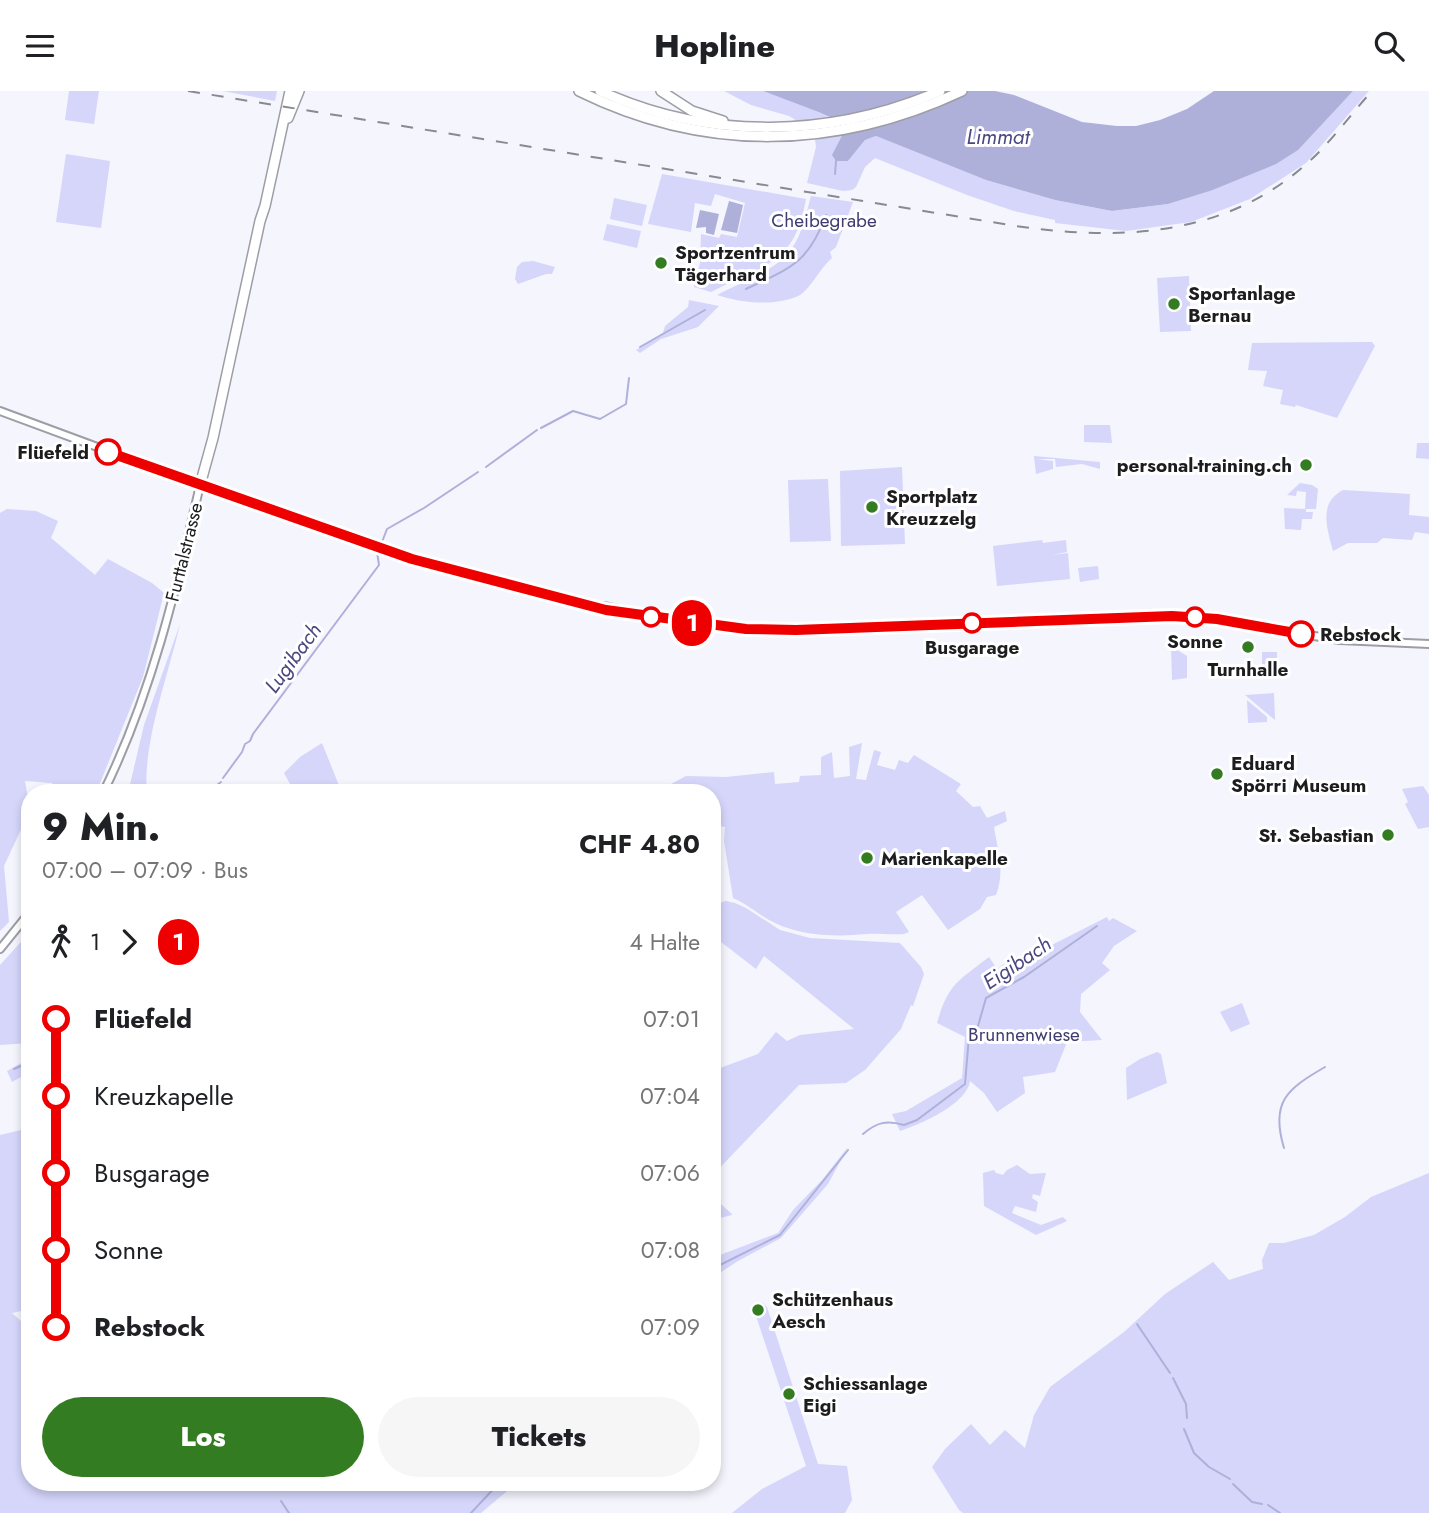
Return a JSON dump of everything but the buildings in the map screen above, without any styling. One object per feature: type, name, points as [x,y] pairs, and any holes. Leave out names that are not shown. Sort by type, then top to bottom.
[{"type":"highway","points":[[260,221],[287,91]]},
{"type":"highway","points":[[274,166],[287,91]]},
{"type":"highway","points":[[260,221],[288,119],[299,91]]},
{"type":"highway","points":[[579,91],[641,117],[704,133],[769,137],[841,130],[905,114],[962,91]]},
{"type":"highway","points":[[600,91],[644,109],[674,117],[748,128],[789,128],[827,123],[883,111],[940,91]]},
{"type":"highway","points":[[661,91],[692,111],[748,128]]},
{"type":"highway","name":"Furttalstrasse","points":[[200,485],[213,438],[260,221]]},
{"type":"main road","points":[[0,411],[412,559],[606,610],[746,629],[796,630],[1186,616],[1340,641],[1429,644]]},
{"type":"main road","name":"Furttalstrasse","points":[[107,784],[145,693],[200,485]]},
{"type":"main road","points":[[0,949],[21,923]]},
{"type":"green space","points":[[69,91],[99,91],[94,124],[65,120]]},
{"type":"green space","points":[[223,91],[277,91],[275,101]]},
{"type":"green space","points":[[724,91],[763,91],[843,123],[848,161],[865,140],[876,136],[986,180],[1055,200],[1112,211],[1168,204],[1210,191],[1331,113],[1353,91],[1369,91],[1306,163],[1250,199],[1191,222],[1126,231],[1055,223],[1055,220],[1014,211],[967,195],[875,158],[865,167],[852,190],[843,191],[807,183],[816,147],[814,131],[789,116],[751,105]]},
{"type":"green space","points":[[66,154],[110,161],[101,228],[56,222]]},
{"type":"green space","points":[[662,174],[806,199],[795,236],[774,260],[750,275],[749,273],[711,292],[694,287],[700,263],[701,234],[719,238],[721,234],[737,237],[745,203],[715,194],[711,206],[695,203],[691,232],[648,224]]},
{"type":"green space","name":"Cheibegrabe","points":[[811,196],[853,202],[836,247],[830,252],[832,258],[804,292],[791,299],[770,302],[747,302],[717,295],[768,270],[785,256],[799,236]]},
{"type":"green space","points":[[614,198],[647,205],[642,226],[610,219]]},
{"type":"green space","points":[[607,224],[641,231],[637,248],[603,240]]},
{"type":"green space","points":[[533,261],[555,267],[552,274],[518,284],[515,279],[517,267],[522,262]]},
{"type":"green space","name":"Sportanlage Bernau","points":[[1189,276],[1191,331],[1160,332],[1157,278]]},
{"type":"green space","points":[[689,300],[719,306],[698,327],[661,339],[640,353],[636,350],[663,333],[665,326],[688,307]]},
{"type":"green space","points":[[1372,342],[1375,346],[1337,418],[1296,405],[1280,404],[1283,390],[1263,386],[1267,371],[1248,370],[1252,343]]},
{"type":"green space","points":[[1084,425],[1110,425],[1112,443],[1084,442]]},
{"type":"green space","points":[[1417,443],[1429,443],[1429,459],[1416,458]]},
{"type":"green space","points":[[1034,456],[1100,462],[1100,469],[1082,464],[1056,467],[1055,459],[1037,459],[1053,461],[1053,469],[1036,474]]},
{"type":"green space","name":"Sportplatz Kreuzzelg","points":[[902,467],[905,544],[841,546],[840,471]]},
{"type":"green space","name":"Sportplatz Kreuzzelg","points":[[828,479],[831,541],[790,542],[788,480]]},
{"type":"green space","points":[[1300,483],[1318,489],[1316,509],[1306,509],[1306,512],[1313,512],[1312,519],[1302,519],[1301,530],[1285,529],[1284,508],[1305,509],[1306,492],[1297,491],[1296,496],[1287,495]]},
{"type":"green space","points":[[1343,490],[1410,494],[1409,515],[1429,517],[1429,534],[1415,532],[1412,540],[1383,538],[1377,543],[1348,543],[1333,551],[1327,525],[1327,509],[1335,495]]},
{"type":"green space","points":[[7,509],[36,511],[58,521],[51,538],[95,575],[108,559],[152,583],[164,593],[143,677],[100,784],[25,781],[26,784],[21,784],[21,829],[4,866],[9,922],[0,931],[0,513]]},
{"type":"green space","points":[[1042,540],[1043,543],[1066,540],[1067,552],[1052,555],[1068,553],[1070,579],[997,586],[993,546]]},
{"type":"green space","points":[[1098,566],[1099,579],[1080,582],[1078,568]]},
{"type":"green space","points":[[180,624],[152,731],[147,784],[130,784],[144,725]]},
{"type":"green space","points":[[1171,646],[1187,656],[1187,678],[1172,680]]},
{"type":"green space","points":[[1262,652],[1277,652],[1277,676],[1262,675]]},
{"type":"green space","points":[[1274,693],[1275,720],[1245,695]]},
{"type":"green space","points":[[1247,700],[1267,717],[1267,722],[1248,723]]},
{"type":"green space","points":[[322,743],[338,784],[290,784],[284,773],[300,757]]},
{"type":"green space","points":[[862,743],[856,779],[866,780],[874,750],[881,752],[877,765],[895,770],[899,760],[908,763],[914,755],[961,784],[956,791],[973,807],[980,806],[987,818],[1005,811],[1007,821],[994,827],[1000,870],[996,895],[987,897],[980,909],[948,930],[922,895],[896,912],[909,932],[843,935],[796,931],[770,920],[733,898],[724,841],[725,827],[721,826],[721,784],[671,784],[686,776],[726,777],[774,772],[775,784],[799,782],[800,776],[821,775],[821,757],[832,752],[834,778],[850,776],[849,747]]},
{"type":"green space","name":"St. Sebastian","points":[[1423,786],[1429,795],[1429,827],[1418,829],[1405,804],[1408,802],[1402,789]]},
{"type":"green space","points":[[721,902],[735,903],[780,930],[810,938],[900,943],[924,974],[913,1006],[911,1005],[901,1029],[865,1070],[846,1083],[799,1085],[721,1167],[721,1068],[758,1054],[776,1032],[787,1041],[800,1035],[854,1029],[764,956],[756,969],[721,942]]},
{"type":"green space","name":"Brunnenwiese","points":[[1107,917],[1109,921],[1113,918],[1137,931],[1114,946],[1102,963],[1110,970],[1081,994],[1080,1012],[1102,1040],[1067,1042],[1055,1072],[1023,1077],[1025,1093],[997,1112],[984,1093],[970,1081],[961,1098],[952,1105],[931,1118],[900,1131],[892,1114],[906,1111],[962,1078],[965,1037],[937,1023],[945,1000],[956,984],[989,957],[997,969],[1016,956],[1029,965],[1034,954]]},
{"type":"green space","points":[[21,942],[21,1044],[0,1045],[0,965]]},
{"type":"green space","points":[[1242,1003],[1250,1024],[1231,1032],[1220,1012]]},
{"type":"green space","points":[[1157,1052],[1161,1054],[1167,1083],[1127,1100],[1126,1068]]},
{"type":"green space","points":[[21,1063],[21,1077],[12,1082],[7,1071]]},
{"type":"green space","points":[[21,1130],[21,1311],[12,1313],[21,1321],[21,1491],[507,1491],[481,1513],[0,1513],[0,1135]]},
{"type":"green space","points":[[848,1147],[828,1184],[781,1238],[721,1272],[721,1255],[778,1233],[793,1210],[822,1180]]},
{"type":"green space","points":[[1017,1165],[1030,1174],[1046,1173],[1040,1196],[1033,1194],[1032,1198],[1038,1202],[1036,1212],[1015,1206],[1012,1213],[1041,1225],[1063,1217],[1067,1221],[1036,1235],[984,1206],[983,1173],[994,1170],[1003,1175]]},
{"type":"green space","points":[[1429,1173],[1429,1513],[963,1513],[959,1510],[932,1467],[945,1449],[971,1424],[990,1445],[1005,1430],[1025,1448],[1034,1415],[1050,1387],[1124,1332],[1165,1294],[1213,1262],[1229,1280],[1263,1269],[1262,1260],[1269,1243],[1284,1243],[1314,1235],[1345,1217],[1371,1197]]},
{"type":"green space","points":[[721,1204],[732,1214],[721,1218]]},
{"type":"green space","points":[[762,1302],[767,1307],[818,1464],[847,1466],[852,1500],[845,1513],[732,1513],[762,1489],[806,1466],[753,1307]]},
{"type":"water","name":"Limmat","points":[[763,91],[995,91],[1014,95],[1082,122],[1136,126],[1187,109],[1214,91],[1353,91],[1298,150],[1276,164],[1210,191],[1168,204],[1112,211],[1055,200],[986,180],[876,136],[865,140],[848,161],[836,161],[832,155],[845,130],[843,123]]},
{"type":"water","points":[[729,201],[743,205],[737,233],[721,230]]},
{"type":"water","points":[[700,210],[719,214],[714,235],[706,233],[706,227],[696,228]]},
{"type":"waterway","name":"Lugibach","points":[[835,174],[836,161]]},
{"type":"waterway","name":"Lugibach","points":[[746,289],[796,263],[812,244],[826,215]]},
{"type":"waterway","name":"Lugibach","points":[[640,347],[705,310]]},
{"type":"waterway","name":"Lugibach","points":[[541,428],[573,411],[600,419],[626,404],[629,378]]},
{"type":"waterway","name":"Lugibach","points":[[486,467],[537,430]]},
{"type":"waterway","name":"Lugibach","points":[[382,542],[387,529],[478,472]]},
{"type":"waterway","name":"Lugibach","points":[[223,778],[245,744],[250,741],[379,565],[377,552]]},
{"type":"waterway","name":"Eigibach","points":[[863,1134],[882,1123],[904,1125],[917,1120],[965,1084],[969,1036],[976,1033],[986,998],[1024,977],[1097,926]]},
{"type":"waterway","name":"Lugibach","points":[[14,1069],[21,1066]]},
{"type":"waterway","points":[[1284,1148],[1279,1119],[1285,1098],[1301,1082],[1325,1067]]},
{"type":"waterway","name":"Eigibach","points":[[721,1264],[780,1235],[848,1150]]},
{"type":"waterway","points":[[1137,1324],[1170,1373]]},
{"type":"waterway","points":[[1173,1378],[1186,1404],[1187,1418]]},
{"type":"waterway","points":[[1184,1429],[1194,1453],[1209,1467],[1230,1479]]},
{"type":"waterway","points":[[1233,1484],[1252,1502],[1262,1504]]},
{"type":"waterway","name":"Eigibach","points":[[471,1513],[492,1491]]},
{"type":"waterway","points":[[281,1501],[289,1513]]},
{"type":"waterway","points":[[1268,1505],[1280,1513]]},
{"type":"railway","points":[[188,91],[1016,226],[1092,233],[1168,228],[1204,220],[1273,190],[1304,166],[1372,91]]},
{"type":"bus line","name":"1","points":[[108,452],[412,559],[621,613],[746,629],[796,630],[1186,616],[1301,634]]},
{"type":"place","name":"Sportzentrum Tägerhard","points":[[661,263]]},
{"type":"place","name":"Sportanlage Bernau","points":[[1174,304]]},
{"type":"place","name":"Flüefeld","points":[[108,452]]},
{"type":"place","name":"personal-training.ch","points":[[1306,465]]},
{"type":"place","name":"Sportplatz Kreuzzelg","points":[[872,507]]},
{"type":"place","name":"Sonne","points":[[1195,617]]},
{"type":"place","name":"Busgarage","points":[[972,623]]},
{"type":"place","name":"Rebstock","points":[[1301,634]]},
{"type":"place","name":"Turnhalle","points":[[1248,647]]},
{"type":"place","name":"Eduard Spörri Museum","points":[[1217,774]]},
{"type":"place","name":"St. Sebastian","points":[[1388,835]]},
{"type":"place","name":"Marienkapelle","points":[[867,858]]},
{"type":"place","name":"Schützenhaus Aesch","points":[[758,1310]]},
{"type":"place","name":"Schiessanlage Eigi","points":[[789,1394]]}]
